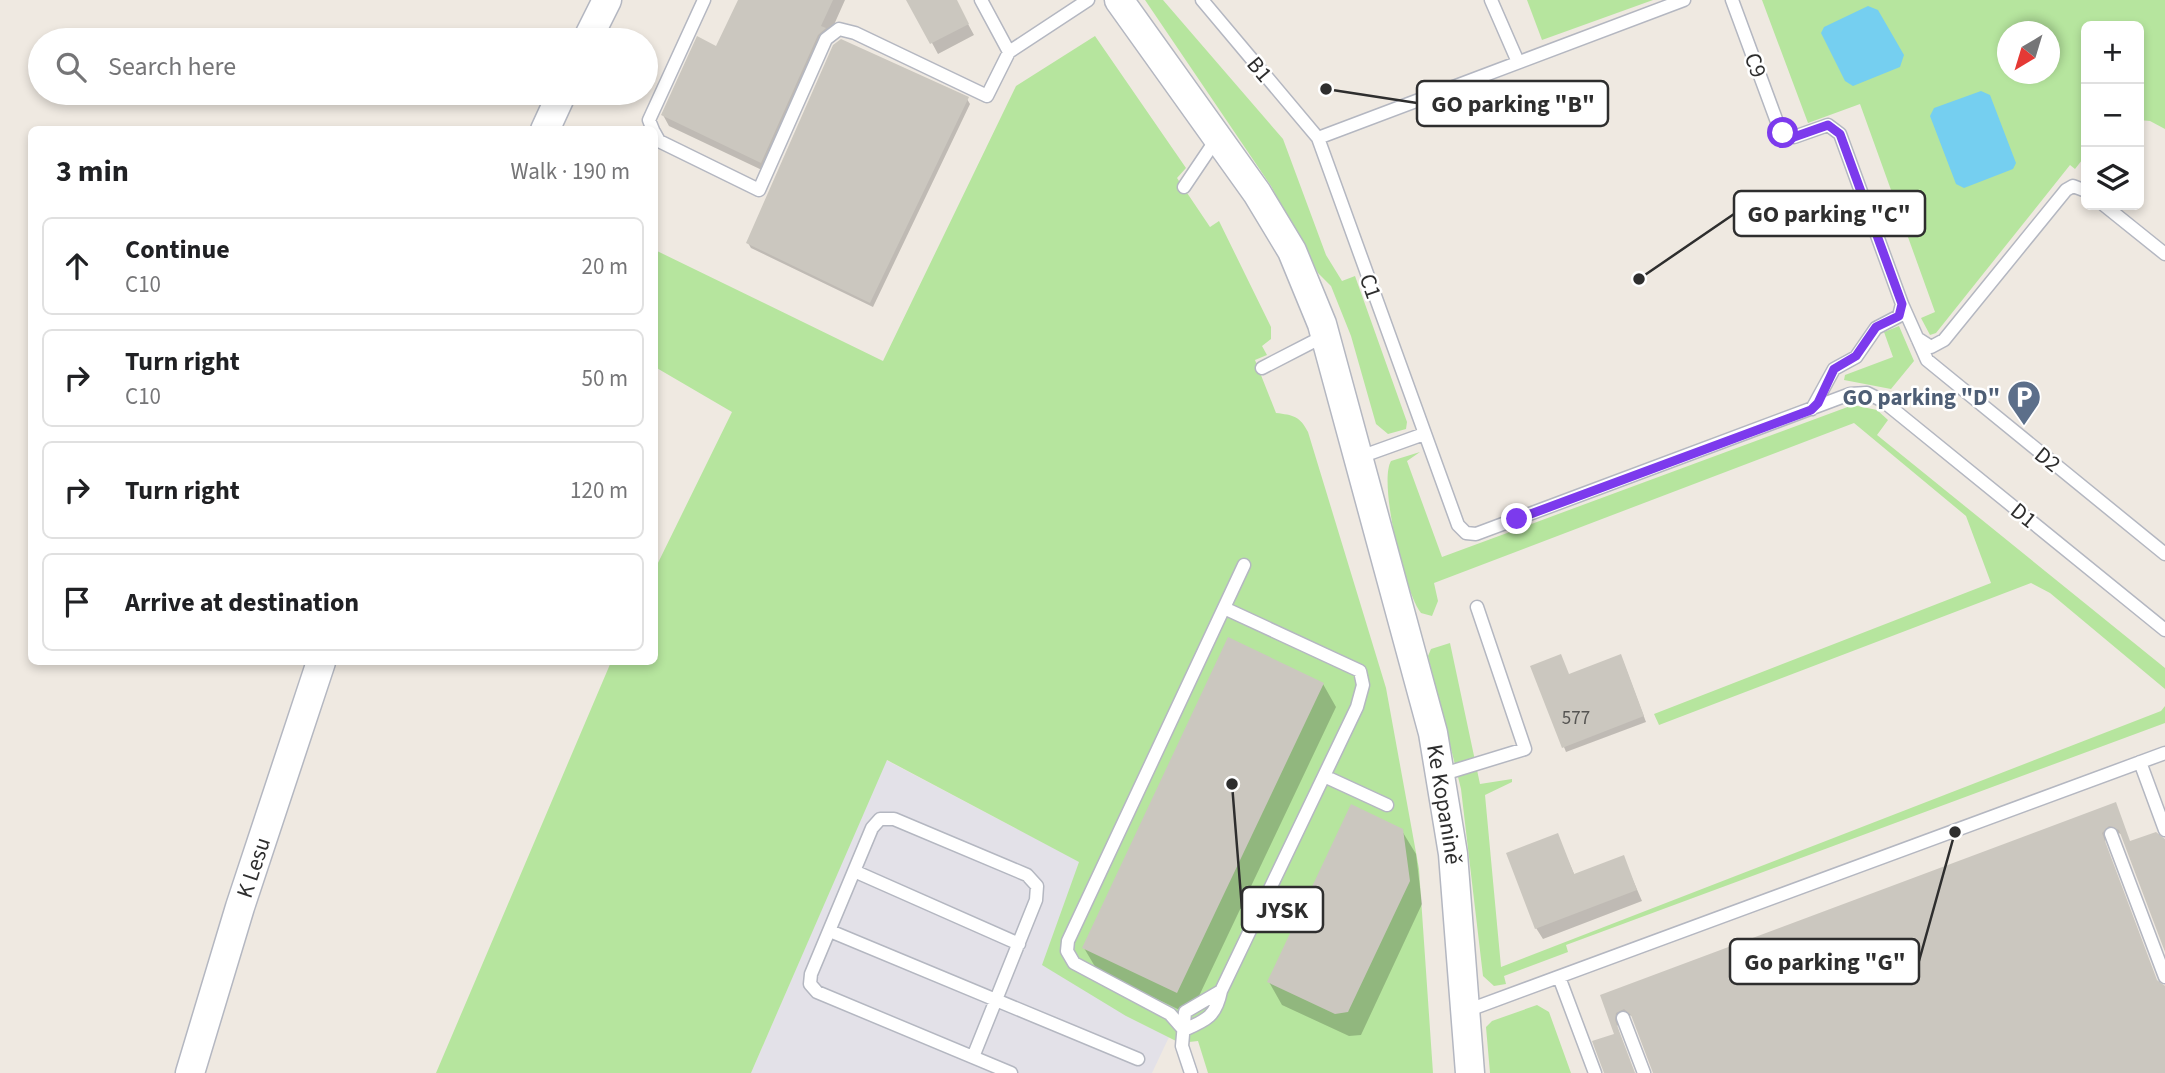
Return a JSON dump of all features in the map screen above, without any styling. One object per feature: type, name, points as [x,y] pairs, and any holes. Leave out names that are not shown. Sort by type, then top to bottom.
[{"type":"street","points":[[593,28],[607,0]]},
{"type":"street","name":"Ke Kopanině","points":[[1119,0],[1257,193],[1292,251],[1326,335],[1433,733],[1453,854],[1470,1073]]},
{"type":"street","points":[[547,126],[556,105]]},
{"type":"street","name":"K Lesu","points":[[190,1073],[240,908],[320,665]]},
{"type":"lane","points":[[658,100],[704,0]]},
{"type":"lane","points":[[981,0],[1009,52]]},
{"type":"lane","points":[[658,140],[759,190],[826,39],[839,29],[855,33],[988,96],[1009,52],[1088,0]]},
{"type":"lane","name":"B1","points":[[1202,0],[1318,138]]},
{"type":"lane","points":[[1491,0],[1518,62]]},
{"type":"lane","name":"C9","points":[[1732,0],[1780,130],[1794,137],[1828,125],[1840,134],[1902,304]]},
{"type":"lane","points":[[1318,138],[1679,2]]},
{"type":"lane","points":[[651,126],[649,120],[656,105]]},
{"type":"lane","points":[[1184,187],[1217,138]]},
{"type":"lane","name":"C1","points":[[1318,138],[1458,525],[1471,535],[1811,410]]},
{"type":"lane","points":[[1902,304],[1917,338],[1931,347],[1944,340],[2066,190],[2073,186],[2081,189]]},
{"type":"lane","points":[[2110,210],[2165,254]]},
{"type":"lane","points":[[1811,410],[1818,403],[1834,369],[1856,356],[1876,327],[1899,316],[1902,304]]},
{"type":"lane","points":[[1262,368],[1326,335]]},
{"type":"lane","name":"D2","points":[[1917,338],[1931,364],[2165,554]]},
{"type":"lane","name":"D1","points":[[1811,410],[1858,393],[1867,393],[1882,401],[2165,630]]},
{"type":"lane","points":[[1360,457],[1424,435]]},
{"type":"lane","points":[[1191,1073],[1182,1046],[1184,1030],[1170,1014],[1074,963],[1067,951],[1068,941],[1244,565]]},
{"type":"lane","points":[[1440,775],[1525,749],[1477,607]]},
{"type":"lane","points":[[1184,1030],[1200,1023],[1217,1010],[1221,991],[1357,707],[1363,685],[1360,671],[1224,608]]},
{"type":"lane","points":[[1464,1012],[2165,753]]},
{"type":"lane","points":[[2140,762],[2165,830]]},
{"type":"lane","points":[[1324,776],[1387,805]]},
{"type":"lane","points":[[973,1057],[1036,900],[1037,886],[1027,875],[894,819],[880,819],[872,828],[811,974],[810,984],[817,992],[1011,1073]]},
{"type":"lane","points":[[2111,834],[2165,977]]},
{"type":"lane","points":[[855,872],[1019,944]]},
{"type":"lane","points":[[830,931],[1138,1059]]},
{"type":"lane","points":[[1559,977],[1595,1073]]},
{"type":"lane","points":[[1623,1018],[1644,1073]]},
{"type":"shaded area","points":[[886,760],[1080,862],[1126,1016],[1169,1037],[1152,1073],[751,1073]]},
{"type":"green space","points":[[1145,0],[1163,0],[1283,139],[1326,255],[1342,281],[1355,276],[1407,422],[1406,429],[1388,434],[1376,424],[1351,336],[1331,286],[1318,273],[1271,186]]},
{"type":"green space","points":[[1527,0],[1653,0],[1542,40]]},
{"type":"green space","points":[[1762,0],[2165,0],[2165,129],[2144,120],[2144,21],[2081,21],[2081,161],[2075,169],[2070,165],[1936,333],[1930,335],[1921,318],[1935,312],[1860,104],[1808,123]]},
{"type":"green space","points":[[1095,36],[1186,168],[1177,178],[1210,227],[1219,221],[1271,327],[1271,339],[1262,346],[1267,355],[1255,360],[1276,413],[1295,417],[1308,432],[1386,688],[1419,869],[1433,1073],[1208,1073],[1198,1041],[1180,1043],[1126,1016],[1042,965],[1079,862],[887,760],[751,1073],[436,1073],[610,665],[658,665],[658,563],[732,412],[658,369],[658,251],[883,361],[1016,86]]},
{"type":"green space","points":[[1899,326],[1914,361],[1891,389],[1844,380],[1845,375],[1893,357],[1884,332]]},
{"type":"green space","points":[[1853,405],[1877,410],[1888,420],[1877,435],[2165,668],[2165,689],[2050,593],[2031,583],[1659,725],[1654,714],[1991,583],[1966,516],[1854,423],[1434,583],[1438,601],[1432,616],[1421,613],[1415,602],[1395,538],[1388,491],[1391,461],[1420,452],[1407,461],[1442,557]]},
{"type":"green space","points":[[1450,643],[1480,784],[1512,779],[1512,782],[1485,795],[1501,967],[2161,711],[2165,706],[2165,723],[1566,945],[1568,952],[1504,976],[1506,984],[1494,986],[1483,976],[1461,789],[1428,656],[1431,649]]},
{"type":"green space","points":[[1537,1005],[1549,1012],[1571,1073],[1490,1073],[1486,1027],[1492,1021]]},
{"type":"water","points":[[1868,6],[1878,10],[1904,55],[1900,67],[1853,86],[1845,81],[1821,33],[1824,27]]},
{"type":"water","points":[[1981,91],[1990,95],[2016,163],[2013,169],[1964,188],[1956,184],[1930,116],[1934,108]]},
{"type":"building","points":[[738,0],[833,0],[821,26],[826,28],[818,35],[761,163],[661,115],[697,36],[716,46]]},
{"type":"building","points":[[906,0],[957,0],[969,24],[930,44]]},
{"type":"building","points":[[841,39],[969,97],[870,303],[746,243],[833,45]]},
{"type":"building","points":[[1228,637],[1324,683],[1177,993],[1082,948]]},
{"type":"building","points":[[1561,654],[1569,674],[1621,654],[1644,716],[1562,748],[1530,666]]},
{"type":"building","points":[[2116,802],[2130,841],[2156,832],[2165,839],[2165,952],[2119,830],[2109,826],[2102,833],[2157,980],[2165,986],[2165,1073],[1653,1073],[1631,1015],[1624,1009],[1616,1013],[1615,1020],[1635,1073],[1604,1073],[1592,1041],[1614,1034],[1600,995]]},
{"type":"building","points":[[1351,804],[1403,829],[1410,881],[1348,1012],[1335,1014],[1267,982]]},
{"type":"building","points":[[1558,833],[1574,874],[1624,855],[1637,890],[1535,929],[1506,853]]},
{"type":"place","name":"GO parking \"B\"","points":[[1326,89]]},
{"type":"place","name":"GO parking \"C\"","points":[[1639,279]]},
{"type":"place","name":"GO parking \"D\"","points":[[2024,427]]},
{"type":"place","name":"JYSK","points":[[1232,784]]},
{"type":"place","name":"Go parking \"G\"","points":[[1955,832]]},
{"type":"route","points":[[1517,519],[1811,410],[1818,403],[1834,369],[1856,356],[1876,327],[1899,316],[1902,304],[1840,134],[1828,125],[1794,137],[1783,133]]}]
